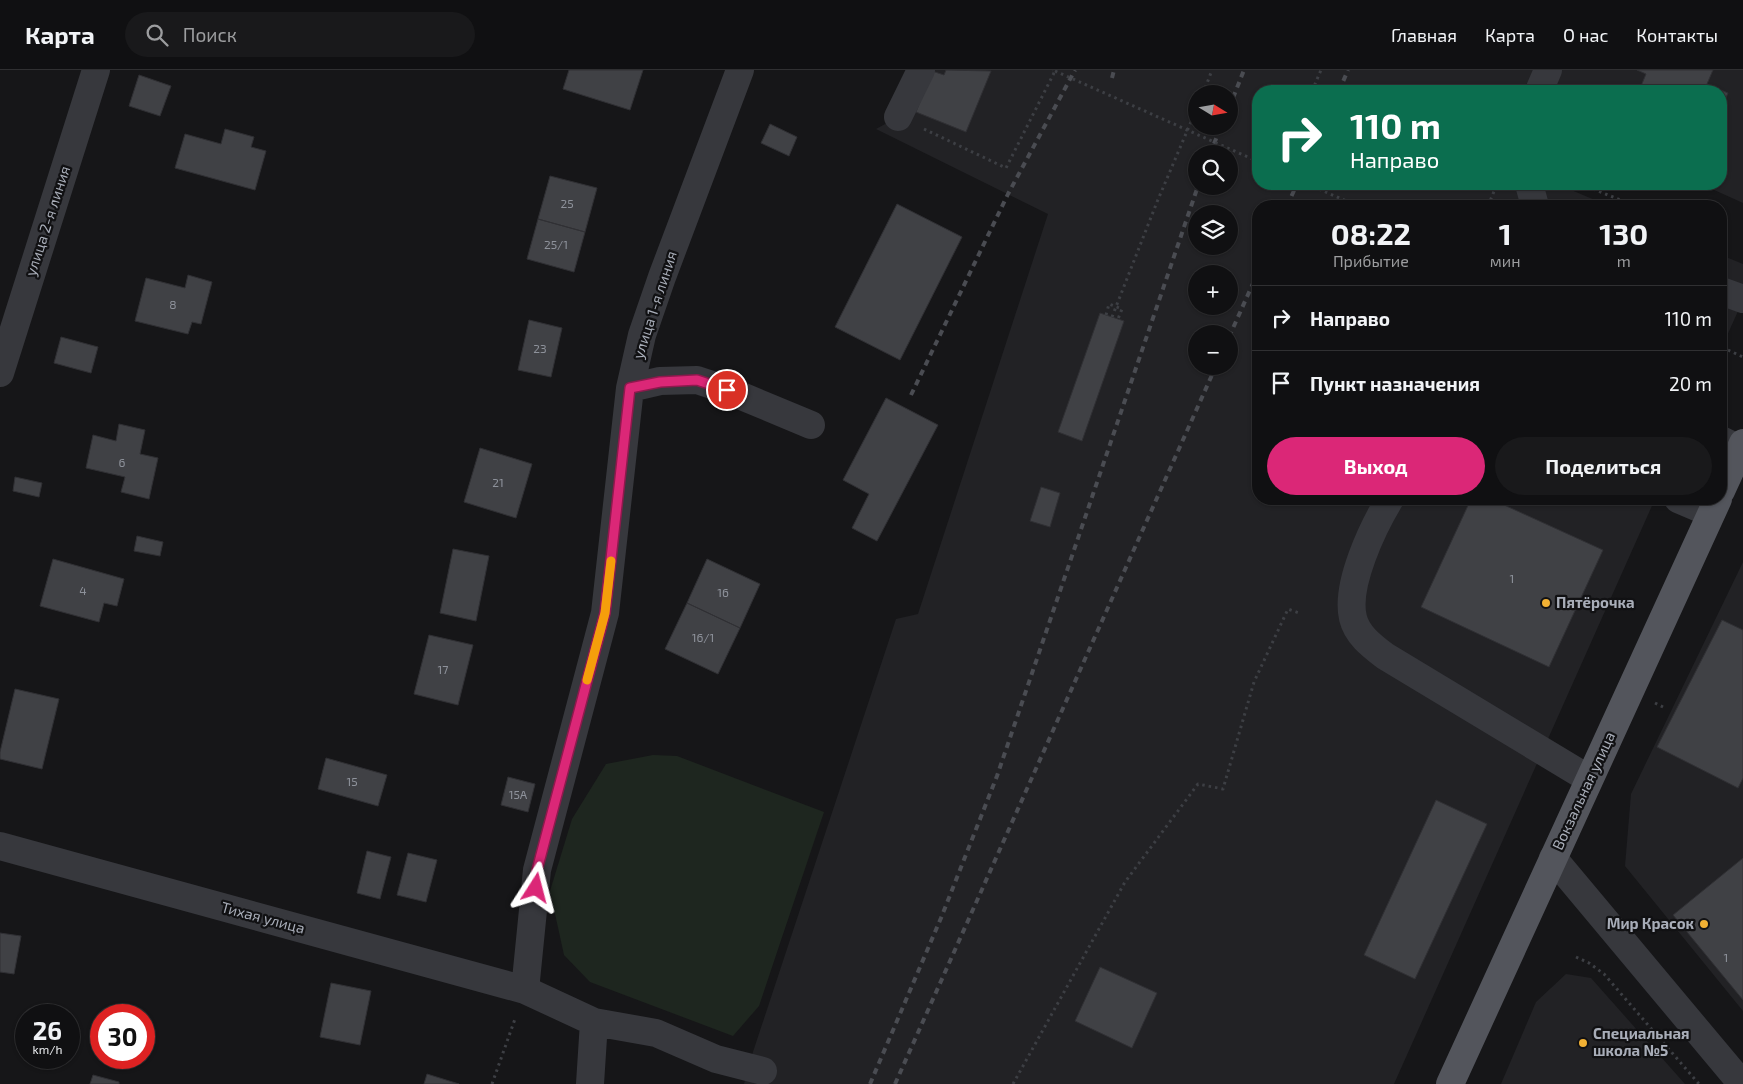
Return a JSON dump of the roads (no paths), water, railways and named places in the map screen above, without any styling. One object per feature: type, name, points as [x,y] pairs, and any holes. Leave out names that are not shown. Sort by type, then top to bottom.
[{"type":"main road","name":"Вокзальная улица","points":[[1727,469],[1735,444]]},
{"type":"main road","name":"Вокзальная улица","points":[[1450,1084],[1715,505]]},
{"type":"street","name":"улица 2-я линия","points":[[0,372],[96,70]]},
{"type":"street","name":"улица 1-я линия","points":[[525,990],[537,870],[605,613],[630,388],[642,335],[662,276],[740,70]]},
{"type":"street","points":[[898,117],[920,70]]},
{"type":"street","points":[[1542,85],[1548,70]]},
{"type":"street","points":[[1727,293],[1743,300]]},
{"type":"street","points":[[630,388],[660,382],[697,380],[727,390],[811,425]]},
{"type":"street","points":[[1387,505],[1372,532],[1355,580],[1352,600],[1353,618],[1359,632],[1385,656],[1589,779]]},
{"type":"street","name":"Тихая улица","points":[[0,846],[525,990],[594,1022],[656,1033],[716,1059],[763,1070],[743,1084]]},
{"type":"street","points":[[1553,858],[1742,1084]]},
{"type":"street","points":[[590,1084],[594,1022]]},
{"type":"railway","points":[[911,395],[1008,194],[1075,70]]},
{"type":"railway","points":[[1112,78],[1114,70]]},
{"type":"railway","points":[[1238,85],[1244,70]]},
{"type":"railway","points":[[1342,85],[1348,70]]},
{"type":"railway","points":[[1214,145],[1217,135]]},
{"type":"railway","points":[[1290,200],[1294,190]]},
{"type":"railway","points":[[870,1084],[941,918],[997,776],[1195,195]]},
{"type":"railway","points":[[1234,325],[1252,286]]},
{"type":"railway","points":[[895,1084],[1212,375]]},
{"type":"place","name":"Пятёрочка","points":[[1546,603]]},
{"type":"place","name":"Мир Красок","points":[[1704,924]]},
{"type":"place","name":"Специальная школа №5","points":[[1583,1043]]}]
